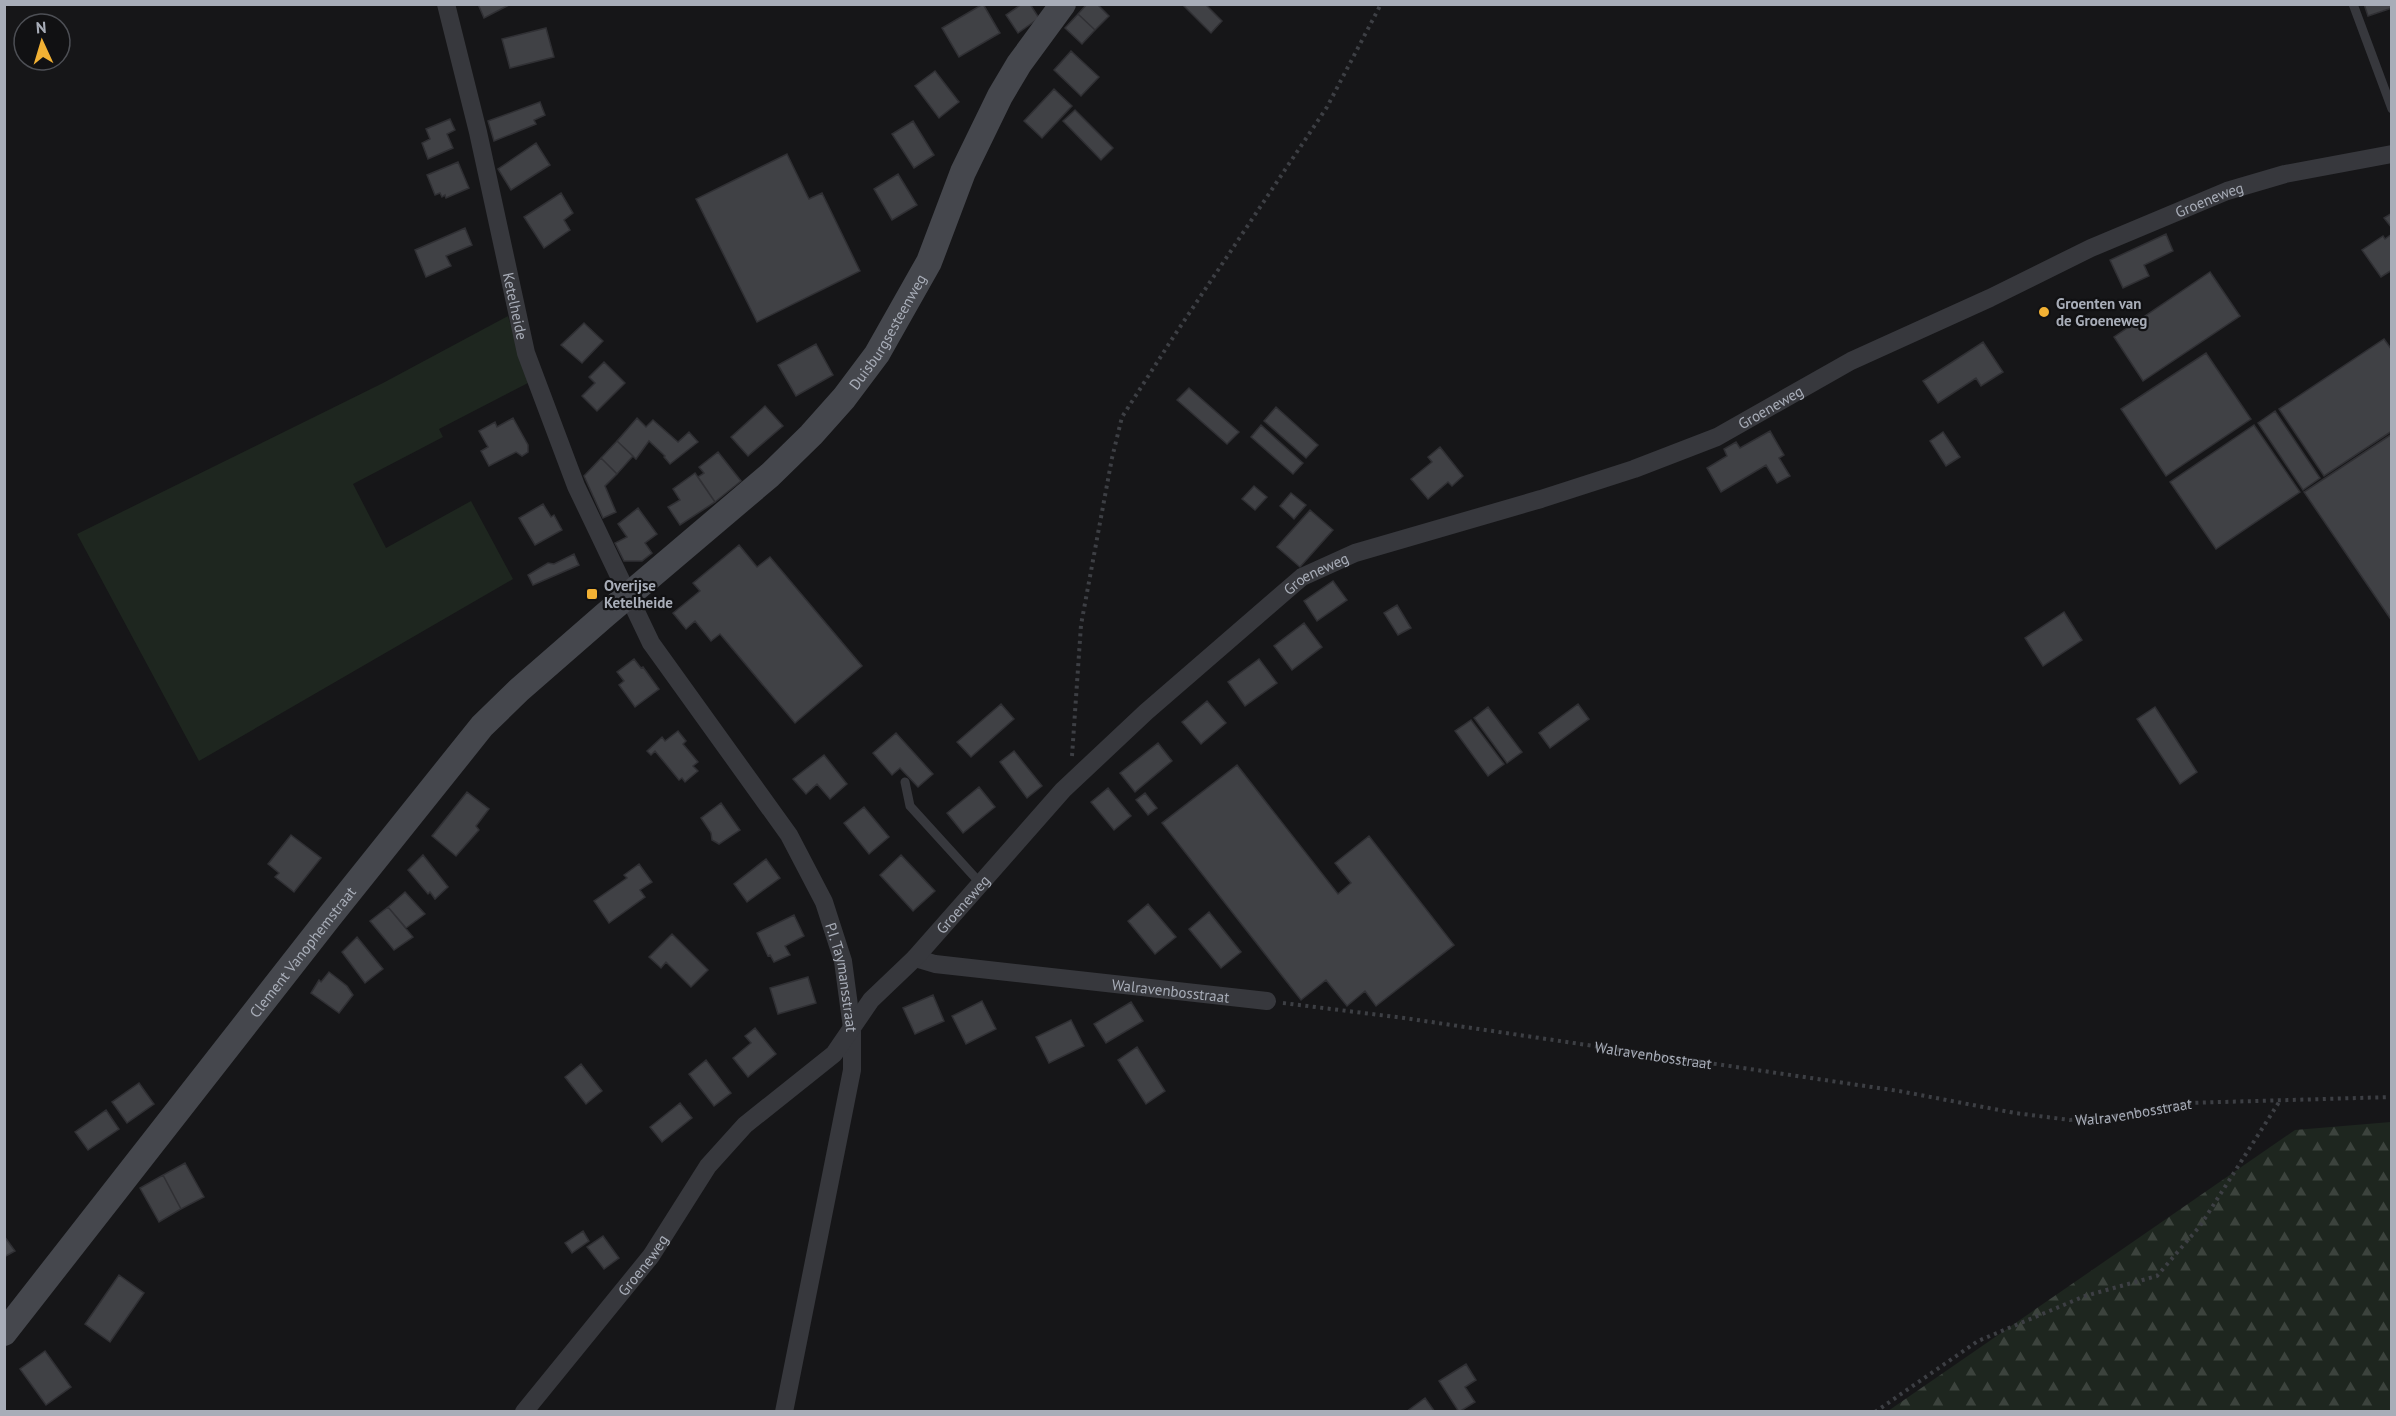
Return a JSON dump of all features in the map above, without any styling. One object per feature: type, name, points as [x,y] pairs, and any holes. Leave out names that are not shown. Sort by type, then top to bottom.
[{"type":"street","name":"Ketelheide","points":[[446,4],[478,132],[526,353],[576,486],[628,595]]},
{"type":"street","name":"Duisburgsesteenweg","points":[[628,595],[770,476],[844,398],[877,354],[929,262],[979,136],[1019,64],[1063,4]]},
{"type":"street","name":"Groeneweg","points":[[524,1412],[651,1256],[708,1166],[745,1125],[834,1054],[871,1000],[915,958],[1070,783],[1146,712],[1302,577],[1355,553],[1551,496],[1634,469],[1717,437],[1851,361],[1990,298],[2091,248],[2227,191],[2284,174],[2391,154]]},
{"type":"street","name":"P.I. Taymansstraat","points":[[628,595],[651,643],[789,835],[824,902],[843,961],[852,1028],[852,1070],[784,1412]]},
{"type":"street","name":"Clement Vanophemstraat","points":[[4,1333],[482,726],[519,690],[628,595]]},
{"type":"street","name":"Walravenbosstraat","points":[[915,958],[935,964],[1266,1001]]},
{"type":"lane","points":[[2354,4],[2391,109]]},
{"type":"lane","points":[[905,782],[910,806],[981,884]]},
{"type":"path","points":[[1070,783],[1081,625],[1112,458],[1122,417],[1327,108],[1382,4]]},
{"type":"path","name":"Walravenbosstraat","points":[[1266,1001],[1404,1018],[1887,1089],[2015,1113],[2070,1120],[2108,1117],[2188,1102],[2391,1097]]},
{"type":"path","points":[[1875,1412],[1978,1341],[2085,1296],[2157,1276],[2200,1226],[2281,1099]]},
{"type":"green space","points":[[508,316],[528,383],[439,429],[443,437],[353,484],[386,548],[471,501],[513,579],[199,761],[77,534],[383,383]]},
{"type":"green space","points":[[2391,1122],[2391,1411],[1888,1411],[2295,1130]]},
{"type":"building","points":[[478,4],[509,4],[509,5],[484,18]]},
{"type":"building","points":[[983,4],[1000,33],[959,57],[942,28]]},
{"type":"building","points":[[1022,4],[1030,4],[1039,18],[1018,33],[1006,15]]},
{"type":"building","points":[[1087,4],[1097,4],[1109,16],[1095,30],[1078,14]]},
{"type":"building","points":[[1182,4],[1205,4],[1222,21],[1211,33]]},
{"type":"building","points":[[2364,4],[2392,4],[2392,8],[2368,16]]},
{"type":"building","points":[[1078,14],[1095,30],[1082,44],[1065,28]]},
{"type":"building","points":[[546,28],[554,57],[510,68],[502,39]]},
{"type":"building","points":[[1071,51],[1099,77],[1081,96],[1054,70]]},
{"type":"building","points":[[935,71],[959,102],[939,118],[915,86]]},
{"type":"building","points":[[1054,89],[1072,106],[1042,138],[1024,121]]},
{"type":"building","points":[[540,102],[545,115],[534,120],[536,124],[494,141],[488,121]]},
{"type":"building","points":[[1075,110],[1113,148],[1101,160],[1063,121]]},
{"type":"building","points":[[450,119],[455,130],[447,134],[453,148],[428,159],[422,143],[430,139],[426,129]]},
{"type":"building","points":[[913,121],[934,155],[914,168],[892,134]]},
{"type":"building","points":[[536,143],[550,165],[511,190],[498,169]]},
{"type":"building","points":[[787,154],[809,199],[822,193],[860,271],[757,322],[696,199]]},
{"type":"building","points":[[458,162],[469,188],[446,198],[440,193],[435,195],[427,175]]},
{"type":"building","points":[[898,174],[917,205],[892,220],[874,189]]},
{"type":"building","points":[[561,193],[573,213],[564,220],[570,230],[544,248],[524,217]]},
{"type":"building","points":[[2392,213],[2392,228],[2384,218]]},
{"type":"building","points":[[465,228],[472,245],[446,256],[451,266],[426,277],[415,250]]},
{"type":"building","points":[[2166,234],[2173,251],[2144,265],[2149,276],[2123,288],[2110,260]]},
{"type":"building","points":[[2392,234],[2392,270],[2381,277],[2362,250],[2383,236],[2385,239]]},
{"type":"building","points":[[2210,272],[2240,316],[2143,381],[2114,337]]},
{"type":"building","points":[[584,323],[603,341],[582,363],[561,345]]},
{"type":"building","points":[[2384,339],[2392,350],[2392,431],[2324,476],[2279,409]]},
{"type":"building","points":[[1983,342],[2003,372],[1981,386],[1976,378],[1938,403],[1923,381]]},
{"type":"building","points":[[816,344],[833,375],[796,396],[778,365]]},
{"type":"building","points":[[2206,353],[2251,419],[2166,476],[2121,409]]},
{"type":"building","points":[[604,362],[625,383],[597,411],[582,396],[595,383],[589,377]]},
{"type":"building","points":[[1189,388],[1239,432],[1227,444],[1177,400]]},
{"type":"building","points":[[765,406],[783,426],[748,456],[731,437]]},
{"type":"building","points":[[1276,407],[1318,445],[1306,458],[1264,421]]},
{"type":"building","points":[[2275,411],[2320,478],[2303,490],[2258,423]]},
{"type":"building","points":[[513,418],[528,445],[528,452],[522,456],[516,452],[489,466],[481,451],[488,447],[479,431],[495,422],[497,427]]},
{"type":"building","points":[[637,418],[646,427],[653,420],[678,442],[689,432],[698,442],[670,464],[649,441],[636,459],[617,441]]},
{"type":"building","points":[[1261,425],[1303,463],[1293,474],[1251,437]]},
{"type":"building","points":[[2254,425],[2300,492],[2216,549],[2170,482]]},
{"type":"building","points":[[1770,431],[1784,455],[1779,458],[1790,476],[1777,483],[1766,465],[1721,492],[1707,468],[1727,456],[1724,449],[1736,442],[1740,448]]},
{"type":"building","points":[[1943,432],[1960,457],[1946,466],[1930,441]]},
{"type":"building","points":[[2392,434],[2392,621],[2304,492]]},
{"type":"building","points":[[617,441],[633,456],[617,474],[601,458]]},
{"type":"building","points":[[1440,447],[1463,476],[1452,486],[1448,482],[1428,499],[1411,479],[1432,462],[1428,457]]},
{"type":"building","points":[[718,452],[741,481],[715,502],[698,477],[704,473],[699,467]]},
{"type":"building","points":[[601,458],[617,474],[605,486],[616,512],[603,518],[584,476]]},
{"type":"building","points":[[695,473],[715,502],[680,525],[668,507],[680,500],[673,489]]},
{"type":"building","points":[[1254,486],[1267,497],[1255,510],[1242,499]]},
{"type":"building","points":[[1291,493],[1306,505],[1294,519],[1280,506]]},
{"type":"building","points":[[543,504],[551,517],[554,515],[562,530],[535,545],[519,518]]},
{"type":"building","points":[[638,508],[657,534],[645,543],[652,553],[642,561],[624,561],[615,543],[627,537],[618,524]]},
{"type":"building","points":[[1310,510],[1333,530],[1300,567],[1277,547]]},
{"type":"building","points":[[739,545],[757,567],[770,557],[862,666],[795,723],[720,634],[711,641],[695,621],[686,629],[673,613],[700,591],[693,583]]},
{"type":"building","points":[[574,554],[579,565],[533,585],[528,575],[548,563],[554,564]]},
{"type":"building","points":[[1333,581],[1347,600],[1317,621],[1304,601]]},
{"type":"building","points":[[1397,605],[1411,628],[1398,635],[1384,613]]},
{"type":"building","points":[[2064,612],[2082,640],[2043,666],[2025,638]]},
{"type":"building","points":[[1304,623],[1322,647],[1292,670],[1274,646]]},
{"type":"building","points":[[634,659],[659,689],[635,707],[619,685],[624,681],[617,672]]},
{"type":"building","points":[[1259,659],[1277,683],[1245,706],[1228,682]]},
{"type":"building","points":[[1207,701],[1226,723],[1201,744],[1182,722]]},
{"type":"building","points":[[1001,704],[1014,719],[971,757],[957,742]]},
{"type":"building","points":[[1578,704],[1589,719],[1550,748],[1539,733]]},
{"type":"building","points":[[1488,707],[1522,752],[1507,763],[1474,718]]},
{"type":"building","points":[[2155,707],[2197,772],[2180,784],[2137,719]]},
{"type":"building","points":[[1471,720],[1504,764],[1488,776],[1455,731]]},
{"type":"building","points":[[678,731],[686,741],[683,744],[698,762],[693,766],[698,771],[685,782],[682,778],[679,780],[655,751],[651,755],[647,751],[662,737],[665,741]]},
{"type":"building","points":[[896,733],[933,774],[918,787],[900,768],[892,775],[873,753]]},
{"type":"building","points":[[1158,743],[1172,761],[1135,792],[1120,773]]},
{"type":"building","points":[[1014,751],[1042,786],[1027,798],[1000,762]]},
{"type":"building","points":[[824,755],[847,784],[830,799],[817,784],[806,794],[793,779]]},
{"type":"building","points":[[1237,765],[1338,894],[1351,883],[1335,863],[1369,836],[1454,945],[1376,1006],[1365,991],[1347,1006],[1326,980],[1301,1000],[1162,823]]},
{"type":"building","points":[[979,787],[995,807],[963,833],[947,813]]},
{"type":"building","points":[[1108,788],[1131,816],[1114,830],[1091,802]]},
{"type":"building","points":[[467,792],[489,809],[476,826],[479,830],[456,856],[432,836]]},
{"type":"building","points":[[1145,793],[1157,808],[1148,815],[1136,800]]},
{"type":"building","points":[[721,803],[740,830],[719,844],[712,840],[711,833],[701,818]]},
{"type":"building","points":[[864,807],[889,837],[869,854],[844,823]]},
{"type":"building","points":[[291,835],[321,858],[294,892],[275,877],[279,873],[268,864]]},
{"type":"building","points":[[423,855],[448,887],[435,899],[408,870]]},
{"type":"building","points":[[901,855],[935,891],[913,911],[880,875]]},
{"type":"building","points":[[766,859],[780,878],[747,902],[734,884]]},
{"type":"building","points":[[639,864],[652,882],[640,890],[645,897],[609,923],[594,901],[627,878],[624,875]]},
{"type":"building","points":[[405,892],[425,914],[406,928],[388,907]]},
{"type":"building","points":[[1148,904],[1176,937],[1155,954],[1128,921]]},
{"type":"building","points":[[388,907],[413,937],[394,950],[370,921]]},
{"type":"building","points":[[1209,912],[1241,952],[1221,968],[1189,929]]},
{"type":"building","points":[[794,915],[804,936],[785,946],[790,955],[774,962],[770,955],[768,956],[757,933]]},
{"type":"building","points":[[672,934],[708,970],[691,987],[666,962],[661,968],[649,957]]},
{"type":"building","points":[[357,937],[383,969],[365,983],[342,952]]},
{"type":"building","points":[[329,972],[347,986],[353,995],[339,1013],[311,993],[319,980],[321,982]]},
{"type":"building","points":[[808,977],[816,1003],[778,1014],[770,988]]},
{"type":"building","points":[[933,995],[944,1021],[915,1034],[903,1008]]},
{"type":"building","points":[[982,1001],[996,1029],[966,1044],[952,1016]]},
{"type":"building","points":[[1131,1002],[1143,1021],[1106,1043],[1094,1024]]},
{"type":"building","points":[[1071,1020],[1084,1046],[1049,1063],[1036,1037]]},
{"type":"building","points":[[755,1028],[776,1054],[748,1077],[733,1058],[751,1043],[745,1036]]},
{"type":"building","points":[[1137,1047],[1165,1091],[1146,1104],[1118,1060]]},
{"type":"building","points":[[706,1060],[731,1093],[714,1106],[689,1074]]},
{"type":"building","points":[[581,1064],[602,1091],[586,1104],[565,1077]]},
{"type":"building","points":[[139,1083],[154,1104],[127,1123],[112,1102]]},
{"type":"building","points":[[680,1103],[692,1118],[662,1142],[650,1127]]},
{"type":"building","points":[[106,1110],[119,1129],[88,1150],[75,1132]]},
{"type":"building","points":[[185,1163],[204,1197],[181,1209],[163,1175]]},
{"type":"building","points":[[163,1175],[181,1209],[159,1222],[140,1188]]},
{"type":"building","points":[[583,1231],[589,1241],[572,1253],[565,1243]]},
{"type":"building","points":[[4,1236],[15,1251],[4,1257]]},
{"type":"building","points":[[603,1236],[619,1258],[604,1269],[587,1247]]},
{"type":"building","points":[[119,1275],[144,1293],[110,1342],[85,1324]]},
{"type":"building","points":[[45,1351],[71,1387],[46,1405],[20,1369]]},
{"type":"building","points":[[1466,1364],[1476,1380],[1465,1387],[1475,1402],[1459,1412],[1439,1381]]},
{"type":"building","points":[[1425,1398],[1435,1412],[1406,1412]]},
{"type":"place","name":"Groenten van de Groeneweg","points":[[2044,312]]},
{"type":"place","name":"Overijse Ketelheide","points":[[592,594]]}]
